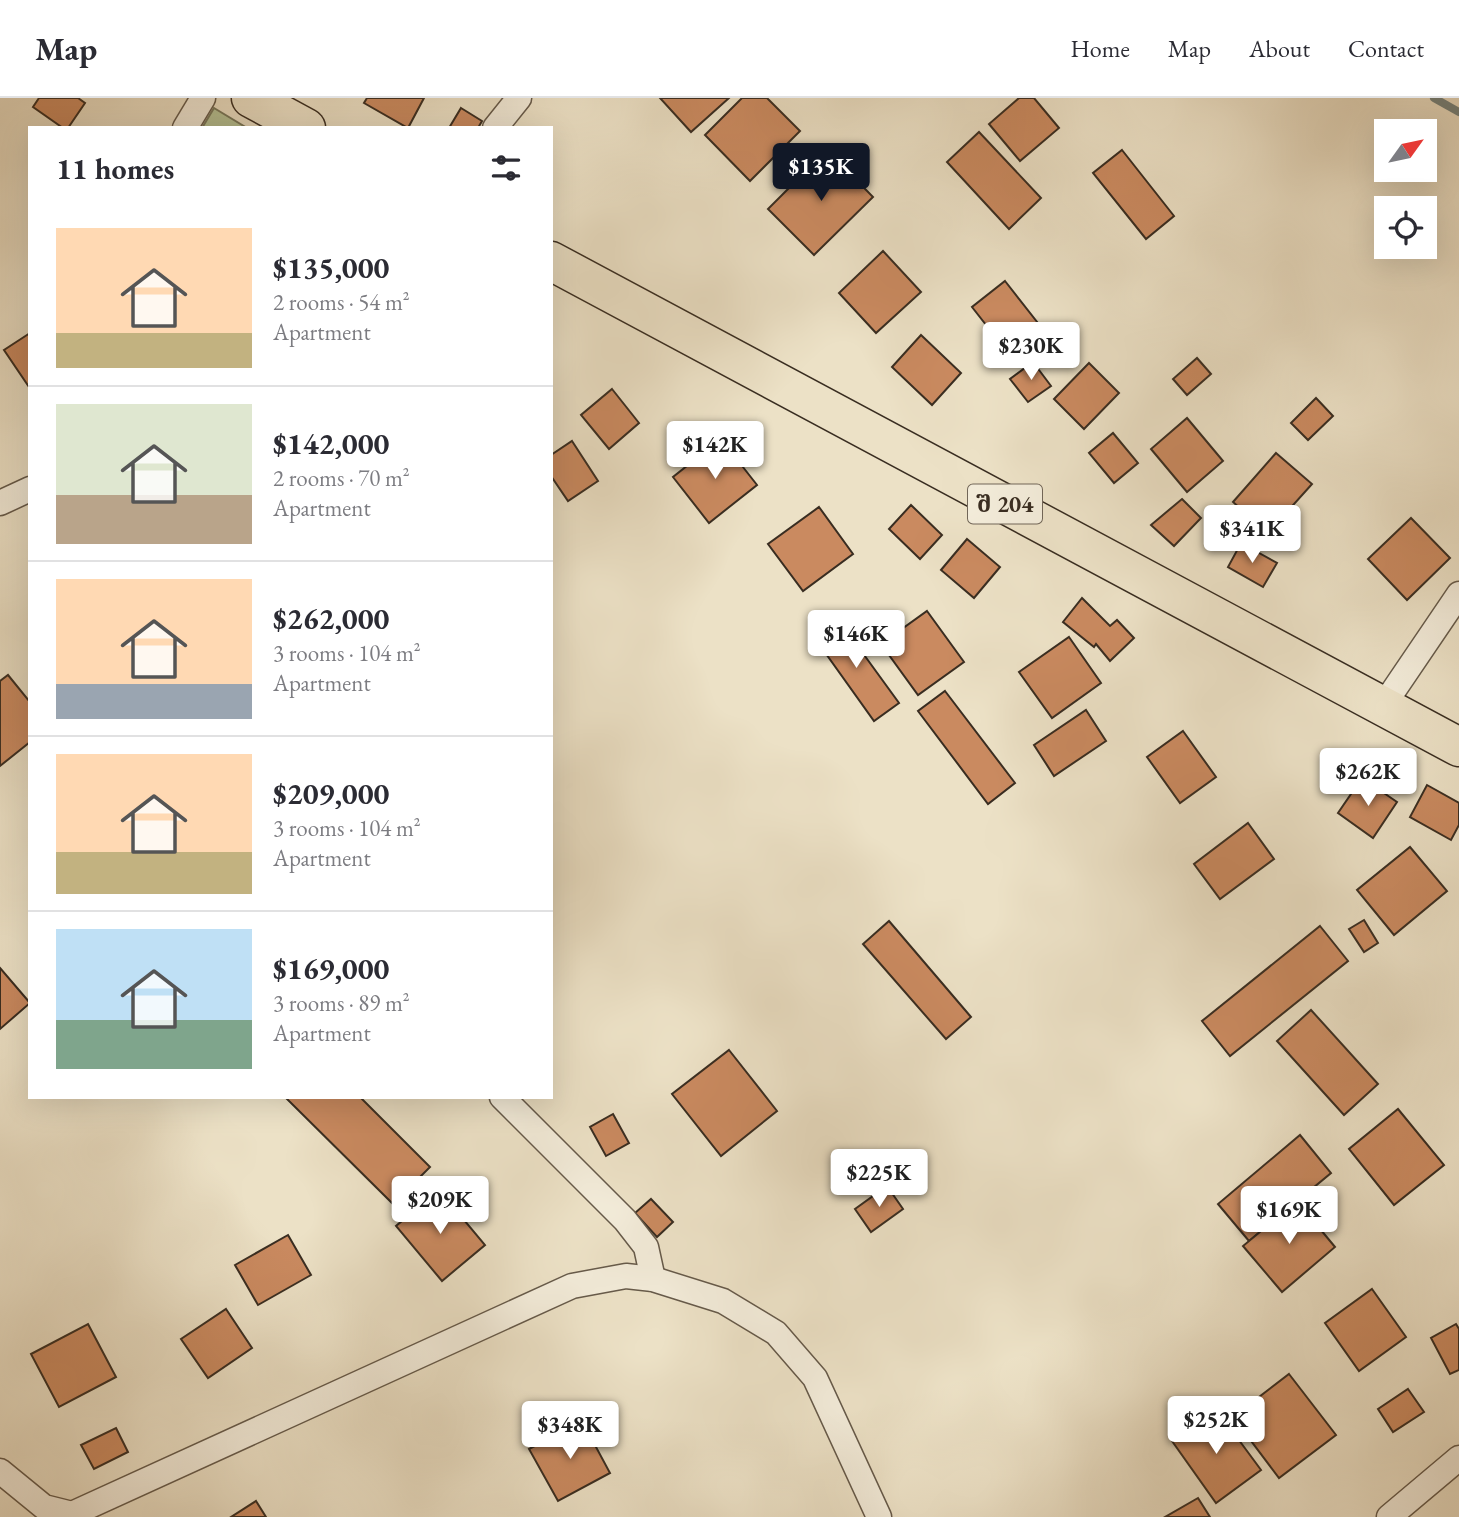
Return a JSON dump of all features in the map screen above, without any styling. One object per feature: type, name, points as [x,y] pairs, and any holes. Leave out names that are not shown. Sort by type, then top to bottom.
[{"type":"main road","points":[[251,98],[302,126]]},
{"type":"main road","name":"შ 204","points":[[553,262],[1459,747]]},
{"type":"street","points":[[186,126],[203,98]]},
{"type":"street","points":[[497,126],[519,98]]},
{"type":"street","points":[[0,503],[28,490]]},
{"type":"street","points":[[1384,706],[1459,594]]},
{"type":"street","points":[[504,1099],[625,1220],[646,1247],[653,1279]]},
{"type":"street","points":[[0,1471],[44,1507],[74,1516],[572,1286],[626,1276],[653,1279],[723,1301],[776,1333],[815,1378],[879,1517]]},
{"type":"street","points":[[1389,1517],[1459,1458]]},
{"type":"green space","points":[[214,108],[244,126],[203,126]]},
{"type":"building","points":[[39,98],[78,98],[85,103],[69,126],[60,126],[33,107]]},
{"type":"building","points":[[367,98],[424,98],[409,126],[364,103]]},
{"type":"building","points":[[660,98],[729,98],[691,132]]},
{"type":"building","points":[[742,98],[767,98],[800,131],[750,181],[705,135]]},
{"type":"building","points":[[1019,98],[1034,98],[1059,128],[1020,161],[989,124]]},
{"type":"building","points":[[461,108],[482,121],[479,126],[450,126]]},
{"type":"building","points":[[979,132],[1041,198],[1009,229],[947,162]]},
{"type":"building","points":[[827,150],[873,197],[814,255],[768,209]]},
{"type":"building","points":[[1122,150],[1174,216],[1146,239],[1093,173]]},
{"type":"building","points":[[883,251],[921,292],[876,333],[839,293]]},
{"type":"building","points":[[1005,281],[1045,332],[1012,358],[972,307]]},
{"type":"building","points":[[28,334],[28,386],[4,350]]},
{"type":"building","points":[[921,335],[961,373],[932,405],[892,367]]},
{"type":"building","points":[[1197,358],[1211,374],[1187,395],[1173,379]]},
{"type":"building","points":[[1033,362],[1051,386],[1028,402],[1010,379]]},
{"type":"building","points":[[1089,363],[1119,393],[1084,429],[1054,399]]},
{"type":"building","points":[[612,389],[639,423],[609,449],[581,415]]},
{"type":"building","points":[[1316,398],[1333,416],[1308,440],[1291,423]]},
{"type":"building","points":[[1187,418],[1223,461],[1187,492],[1151,449]]},
{"type":"building","points":[[1113,433],[1138,463],[1114,483],[1089,453]]},
{"type":"building","points":[[721,439],[757,485],[709,523],[673,477]]},
{"type":"building","points":[[572,441],[598,481],[568,501],[553,479],[553,454]]},
{"type":"building","points":[[1276,453],[1312,484],[1268,533],[1233,502]]},
{"type":"building","points":[[1182,499],[1201,518],[1174,546],[1151,525]]},
{"type":"building","points":[[911,505],[942,535],[920,559],[889,529]]},
{"type":"building","points":[[819,507],[853,554],[803,591],[768,544]]},
{"type":"building","points":[[1411,518],[1450,558],[1407,600],[1368,559]]},
{"type":"building","points":[[967,539],[1000,567],[974,598],[941,570]]},
{"type":"building","points":[[1241,543],[1277,563],[1263,587],[1228,567]]},
{"type":"building","points":[[1082,598],[1110,626],[1117,620],[1134,638],[1110,661],[1096,644],[1094,647],[1063,622]]},
{"type":"building","points":[[927,611],[964,662],[918,695],[881,644]]},
{"type":"building","points":[[838,619],[899,703],[874,721],[814,637]]},
{"type":"building","points":[[1069,637],[1101,683],[1052,718],[1019,672]]},
{"type":"building","points":[[8,675],[28,700],[28,744],[0,766],[0,681]]},
{"type":"building","points":[[945,691],[1015,783],[988,804],[918,711]]},
{"type":"building","points":[[1086,710],[1106,741],[1054,776],[1034,745]]},
{"type":"building","points":[[1183,731],[1216,777],[1180,803],[1147,757]]},
{"type":"building","points":[[1362,778],[1397,802],[1373,838],[1338,813]]},
{"type":"building","points":[[1427,785],[1459,803],[1459,825],[1451,840],[1410,817]]},
{"type":"building","points":[[1248,823],[1274,859],[1220,899],[1194,864]]},
{"type":"building","points":[[1410,847],[1447,891],[1394,935],[1357,890]]},
{"type":"building","points":[[1364,920],[1378,943],[1364,952],[1349,929]]},
{"type":"building","points":[[889,921],[971,1017],[946,1039],[863,944]]},
{"type":"building","points":[[1320,926],[1348,961],[1230,1056],[1202,1021]]},
{"type":"building","points":[[0,968],[28,1001],[28,1005],[0,1029]]},
{"type":"building","points":[[1311,1010],[1378,1084],[1344,1115],[1277,1041]]},
{"type":"building","points":[[729,1050],[777,1111],[721,1156],[672,1094]]},
{"type":"building","points":[[287,1099],[362,1099],[430,1167],[393,1204]]},
{"type":"building","points":[[1398,1109],[1444,1165],[1394,1205],[1349,1149]]},
{"type":"building","points":[[613,1114],[629,1143],[606,1156],[590,1127]]},
{"type":"building","points":[[1300,1135],[1331,1173],[1249,1241],[1218,1204]]},
{"type":"building","points":[[887,1186],[903,1209],[871,1232],[855,1209]]},
{"type":"building","points":[[439,1190],[485,1245],[442,1281],[396,1226]]},
{"type":"building","points":[[651,1199],[673,1222],[657,1237],[635,1213]]},
{"type":"building","points":[[1297,1201],[1335,1247],[1282,1292],[1243,1246]]},
{"type":"building","points":[[288,1235],[311,1275],[258,1305],[235,1265]]},
{"type":"building","points":[[1372,1289],[1406,1337],[1359,1371],[1325,1323]]},
{"type":"building","points":[[226,1309],[252,1348],[208,1378],[181,1339]]},
{"type":"building","points":[[88,1324],[116,1377],[59,1407],[31,1354]]},
{"type":"building","points":[[1456,1324],[1459,1329],[1459,1370],[1450,1374],[1431,1338]]},
{"type":"building","points":[[1289,1374],[1336,1435],[1279,1478],[1233,1417]]},
{"type":"building","points":[[1408,1389],[1424,1412],[1393,1432],[1378,1409]]},
{"type":"building","points":[[1216,1409],[1261,1470],[1216,1503],[1172,1441]]},
{"type":"building","points":[[582,1421],[610,1473],[558,1501],[529,1449]]},
{"type":"building","points":[[116,1428],[128,1452],[94,1469],[81,1445]]},
{"type":"building","points":[[1198,1498],[1210,1517],[1165,1517]]},
{"type":"building","points":[[256,1501],[266,1517],[231,1517]]},
{"type":"waterway","points":[[1434,98],[1459,112]]}]
